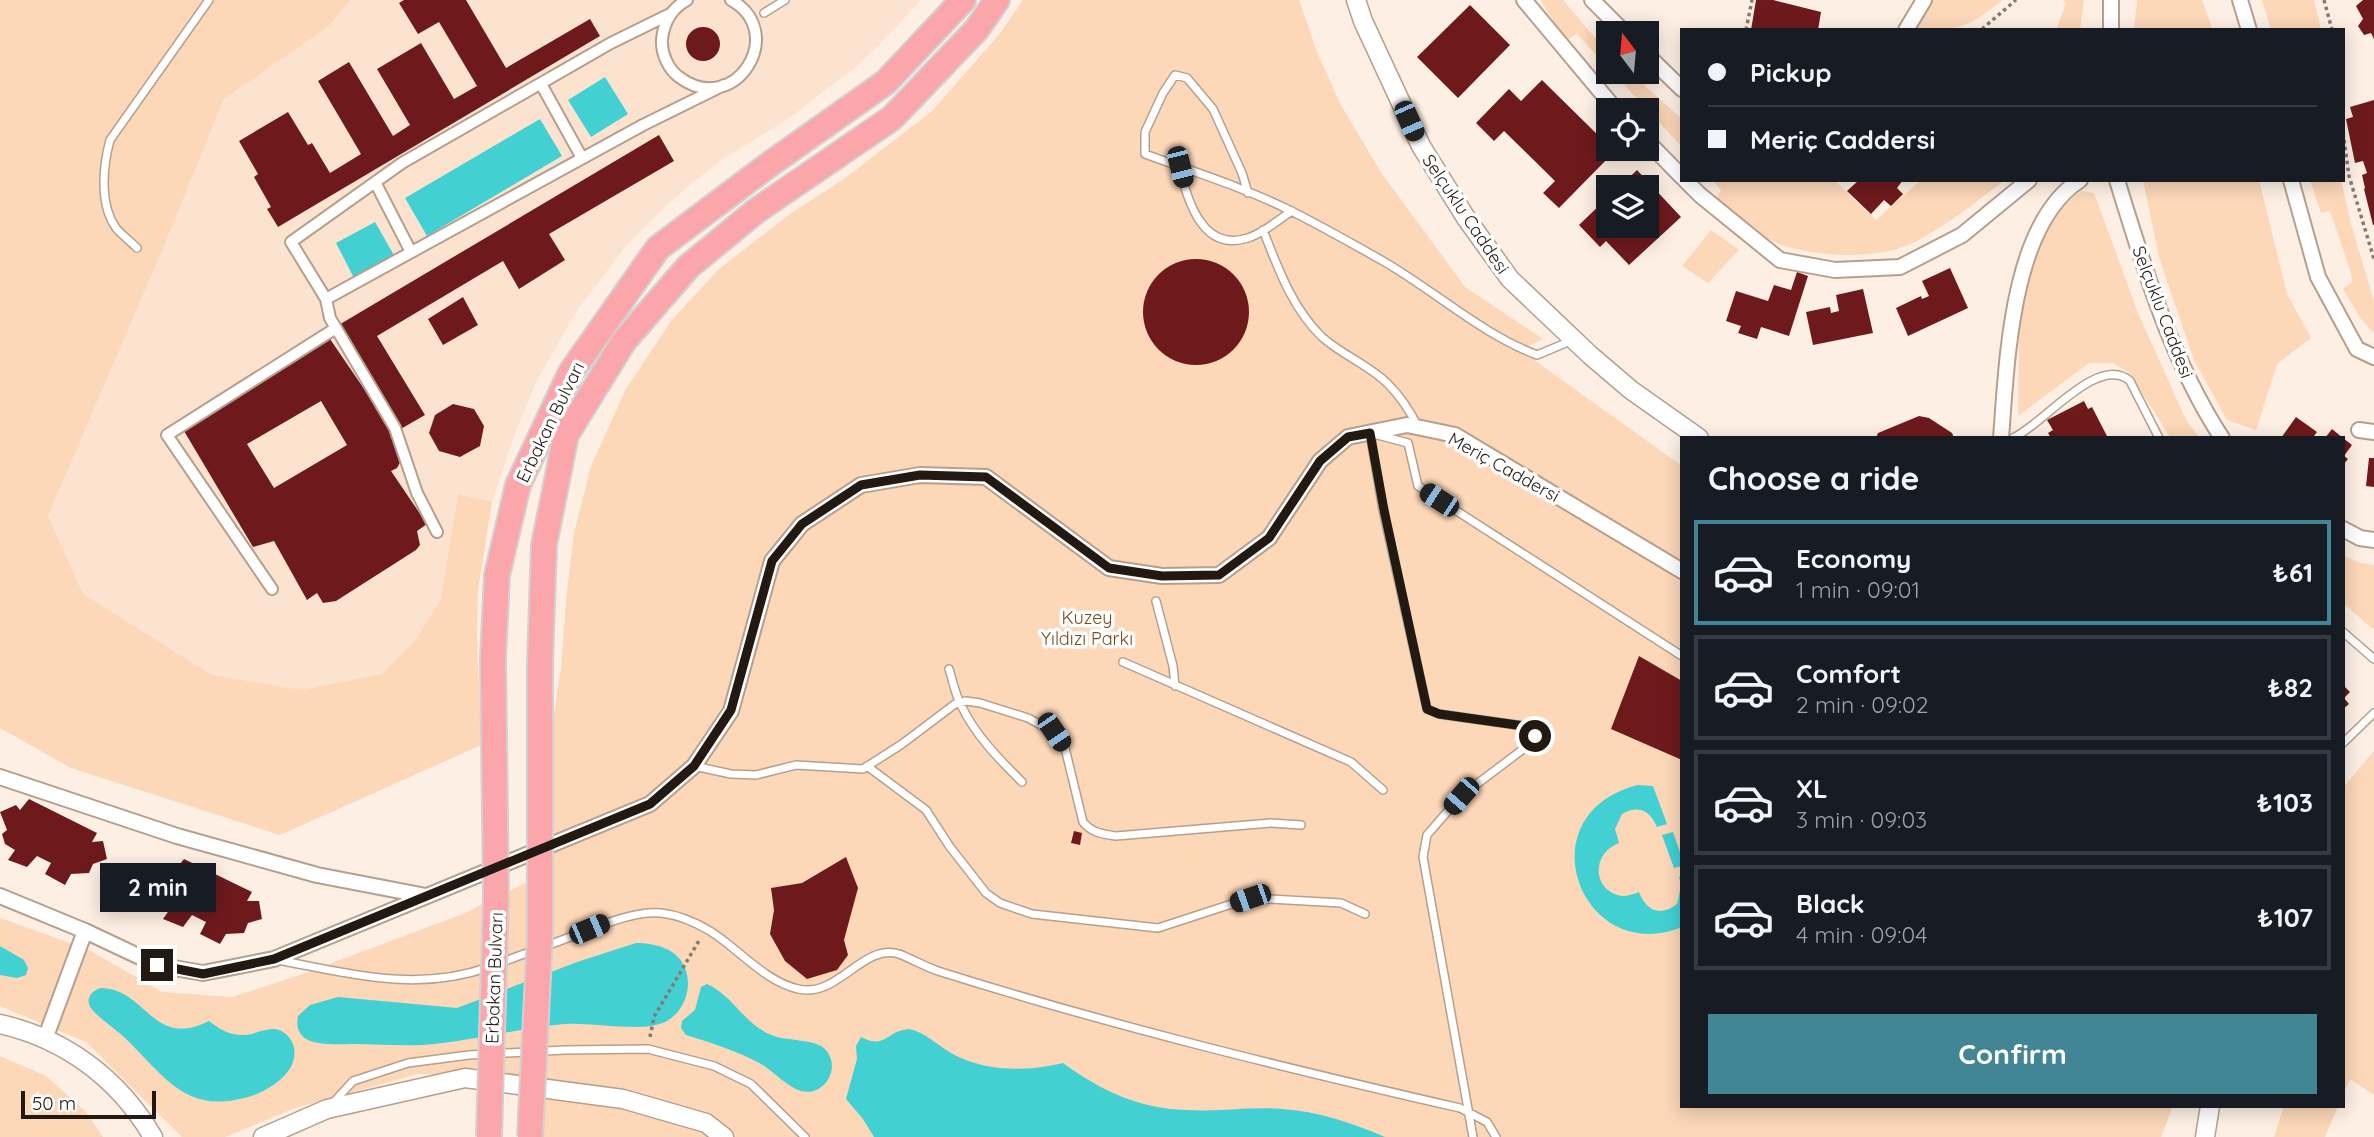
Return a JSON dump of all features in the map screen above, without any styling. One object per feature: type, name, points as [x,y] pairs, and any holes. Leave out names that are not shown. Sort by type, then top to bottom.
[{"type":"highway","name":"Erbakan Bulvarı","points":[[489,1137],[496,896],[493,658],[497,575],[518,485],[571,372],[658,248],[747,180],[886,82],[964,0]]},
{"type":"highway","name":"Erbakan Bulvarı","points":[[530,1137],[540,935],[540,662],[544,545],[566,435],[624,341],[688,267],[757,211],[892,118],[977,29],[997,0]]},
{"type":"street","points":[[326,299],[643,125],[734,81],[753,59],[756,44],[755,29],[748,15],[731,0]]},
{"type":"street","name":"Selçuklu Caddesi","points":[[1356,0],[1363,21],[1421,146],[1439,177],[1510,279],[1631,390],[1696,436]]},
{"type":"street","points":[[1524,0],[1606,98]]},
{"type":"street","points":[[1592,0],[1613,21]]},
{"type":"street","points":[[1907,28],[1924,0]]},
{"type":"street","points":[[2111,0],[2111,28]]},
{"type":"street","points":[[2240,0],[2248,28]]},
{"type":"street","points":[[437,532],[417,492],[395,428],[330,318],[326,299],[291,242],[402,163],[611,43],[670,14],[683,1]]},
{"type":"street","points":[[670,14],[663,29],[662,45],[666,61],[675,74],[688,84],[704,88],[724,86]]},
{"type":"street","points":[[1659,67],[1680,87]]},
{"type":"street","points":[[541,84],[583,158]]},
{"type":"street","points":[[1659,154],[1680,176]]},
{"type":"street","points":[[375,182],[411,253]]},
{"type":"street","points":[[1686,182],[1780,260],[1835,270],[1900,267],[1962,235],[2027,182]]},
{"type":"street","points":[[2001,436],[2010,329],[2020,279],[2032,247],[2051,210],[2063,193],[2077,182]]},
{"type":"street","name":"Selçuklu Caddesi","points":[[2118,182],[2145,274],[2199,403],[2221,436]]},
{"type":"street","points":[[2292,182],[2318,277],[2357,349],[2374,357]]},
{"type":"street","points":[[272,589],[167,435],[336,328]]},
{"type":"street","name":"Meriç Caddersi","points":[[0,896],[85,931],[157,965],[203,974],[274,959],[650,804],[694,766],[731,710],[772,561],[802,524],[861,485],[920,475],[986,477],[1109,568],[1162,576],[1219,575],[1269,538],[1320,461],[1348,437],[1407,425],[1455,435],[1680,570]]},
{"type":"street","points":[[2359,430],[2374,432]]},
{"type":"street","points":[[2345,530],[2360,538],[2374,540]]},
{"type":"street","points":[[0,777],[215,846],[317,875],[426,897]]},
{"type":"street","points":[[45,1039],[85,931]]},
{"type":"street","points":[[0,1024],[45,1039],[84,1060],[113,1084],[153,1137]]},
{"type":"street","points":[[263,1137],[327,1109],[465,1078],[623,1098],[706,1122],[724,1137]]},
{"type":"street","points":[[2205,1137],[2210,1108]]},
{"type":"lane","points":[[137,248],[116,227],[107,204],[104,164],[110,140],[209,0]]},
{"type":"lane","points":[[764,13],[785,0]]},
{"type":"lane","points":[[1248,193],[1242,173],[1213,109],[1187,78],[1175,75],[1163,93],[1145,132],[1145,154],[1292,211],[1385,262],[1508,343],[1537,355],[1574,340]]},
{"type":"lane","points":[[1180,167],[1197,219],[1209,232],[1223,240],[1244,239],[1292,211]]},
{"type":"lane","points":[[1263,230],[1297,308],[1323,338],[1386,382],[1404,402],[1418,427]]},
{"type":"lane","points":[[2017,436],[2090,380],[2106,374],[2125,376],[2130,381],[2159,436]]},
{"type":"lane","points":[[1473,1137],[1423,857],[1427,835],[1461,796],[1522,750],[1535,736],[1533,728],[1439,714],[1427,709],[1370,433],[1408,443],[1418,486],[1680,655]]},
{"type":"lane","points":[[1156,601],[1173,666],[1175,686]]},
{"type":"lane","points":[[2345,634],[2374,659]]},
{"type":"lane","points":[[1123,662],[1351,762],[1383,790]]},
{"type":"lane","points":[[949,669],[959,703],[967,717],[995,755],[1022,782]]},
{"type":"lane","points":[[694,766],[730,774],[756,775],[796,765],[863,769],[959,703],[966,701],[1028,719],[1054,732],[1065,748],[1083,822],[1098,834],[1116,836],[1271,824],[1301,825]]},
{"type":"lane","points":[[2345,741],[2374,713]]},
{"type":"lane","points":[[867,766],[926,810],[950,847],[986,893],[1000,903],[1032,914],[1158,928],[1250,898],[1341,903],[1365,914]]},
{"type":"lane","points":[[274,959],[392,981],[431,979],[472,973],[609,921],[658,913],[684,918],[706,929],[776,981],[799,989],[817,990],[829,986],[883,952],[898,954],[937,970],[1070,1010],[1276,1066],[1460,1108],[1487,1122],[1496,1137]]},
{"type":"lane","points":[[327,1109],[353,1082],[408,1063],[469,1055],[565,1049],[648,1049],[714,1066],[751,1084],[805,1137]]},
{"type":"path","points":[[1746,28],[1752,0]]},
{"type":"path","points":[[1983,28],[2016,0]]},
{"type":"path","points":[[2324,0],[2331,28]]},
{"type":"path","points":[[2345,147],[2349,176],[2374,260]]},
{"type":"path","points":[[648,1049],[654,1017],[706,929]]},
{"type":"shaded area","points":[[350,0],[921,0],[857,66],[788,119],[720,161],[669,203],[626,246],[578,309],[537,380],[492,502],[458,494],[441,599],[414,642],[382,674],[303,690],[212,675],[83,594],[48,516],[224,99],[329,26]]},
{"type":"green space","points":[[0,0],[350,0],[329,26],[224,99],[48,516],[83,594],[212,675],[303,690],[382,674],[414,642],[441,599],[458,494],[492,502],[478,590],[481,745],[280,835],[71,768],[0,728]]},
{"type":"green space","name":"Kuzey Yıldızı Parkı","points":[[1023,0],[1299,0],[1317,52],[1341,105],[1380,171],[1465,287],[1543,339],[1520,350],[1680,465],[1680,1108],[2172,1108],[2161,1137],[538,1137],[543,1076],[418,1074],[295,1108],[225,1137],[182,1137],[86,1042],[0,1006],[0,918],[87,949],[162,992],[232,997],[300,975],[463,914],[549,871],[545,775],[561,668],[574,533],[591,466],[626,389],[671,321],[719,269],[931,112],[998,36]]},
{"type":"green space","points":[[1541,0],[1563,0],[1596,39],[1596,55],[1577,34],[1565,41]]},
{"type":"green space","points":[[1933,0],[2002,0],[1962,26],[1916,28]]},
{"type":"green space","points":[[2063,0],[2084,0],[2080,28],[2057,28],[2066,3]]},
{"type":"green space","points":[[2137,0],[2202,0],[2212,28],[2134,28]]},
{"type":"green space","points":[[2262,0],[2314,0],[2321,28],[2270,28]]},
{"type":"green space","points":[[1623,84],[1643,84],[1658,98],[1636,98]]},
{"type":"green space","points":[[1659,99],[1680,117],[1680,145],[1659,122]]},
{"type":"green space","points":[[1714,182],[1836,182],[1876,220],[1919,182],[2002,182],[1950,221],[1915,242],[1880,253],[1859,255],[1796,249],[1762,236],[1715,200],[1721,190]]},
{"type":"green space","points":[[2143,182],[2259,182],[2287,294],[2311,338],[2277,364],[2256,430],[2227,420],[2194,360],[2159,257]]},
{"type":"green space","points":[[2311,182],[2341,182],[2374,301],[2374,333],[2361,319],[2343,289],[2352,282],[2351,273],[2330,211],[2321,213]]},
{"type":"green space","points":[[2081,191],[2094,193],[2138,313],[2186,420],[2198,436],[2169,436],[2130,373],[2113,363],[2089,363],[2018,416],[2019,336],[2028,264],[2054,215]]},
{"type":"green space","points":[[1711,230],[1739,250],[1708,283],[1682,266]]},
{"type":"green space","points":[[2345,556],[2360,563],[2374,565],[2374,630],[2345,605]]},
{"type":"green space","points":[[2374,751],[2374,1095],[2350,1079],[2345,1090],[2345,786]]},
{"type":"green space","points":[[0,1056],[46,1076],[85,1111],[103,1137],[0,1137]]},
{"type":"green space","points":[[2283,1108],[2337,1108],[2325,1137],[2274,1137]]},
{"type":"water","points":[[605,77],[628,114],[591,137],[568,100]]},
{"type":"water","points":[[540,119],[562,156],[427,236],[405,198]]},
{"type":"water","points":[[375,222],[395,257],[354,278],[336,243]]},
{"type":"water","points":[[1638,785],[1653,786],[1667,824],[1657,827],[1643,811],[1633,810],[1622,814],[1615,829],[1619,843],[1603,855],[1599,872],[1605,888],[1612,893],[1622,896],[1639,892],[1646,904],[1655,910],[1665,910],[1677,904],[1680,890],[1680,927],[1646,934],[1616,926],[1593,908],[1579,882],[1575,853],[1582,825],[1603,801]]},
{"type":"water","points":[[1673,832],[1680,852],[1680,866],[1674,868],[1662,835]]},
{"type":"water","points":[[636,943],[654,945],[672,952],[685,968],[688,988],[685,999],[681,1008],[665,1022],[643,1027],[565,1024],[414,1045],[323,1044],[306,1039],[298,1029],[298,1016],[310,1005],[338,997],[457,1008],[577,962]]},
{"type":"water","points":[[0,946],[24,960],[28,968],[26,975],[17,978],[0,975]]},
{"type":"water","points":[[707,984],[769,1034],[814,1043],[825,1049],[832,1064],[824,1085],[810,1092],[801,1091],[752,1059],[686,1035],[681,1028],[682,1021],[695,1010],[701,987]]},
{"type":"water","points":[[100,988],[129,997],[162,1023],[175,1028],[190,1028],[209,1021],[224,1031],[238,1035],[277,1030],[291,1040],[295,1053],[293,1061],[280,1080],[263,1091],[244,1098],[205,1100],[190,1095],[163,1076],[94,1012],[89,999],[93,992]]},
{"type":"water","points":[[909,1029],[926,1036],[951,1053],[978,1064],[1020,1069],[1063,1063],[1091,1082],[1136,1102],[1152,1106],[1198,1110],[1295,1110],[1334,1118],[1385,1137],[874,1137],[846,1099],[857,1059],[856,1046],[861,1037],[875,1042],[881,1041],[901,1030]]},
{"type":"building","points":[[404,0],[466,0],[506,68],[590,19],[600,36],[278,227],[267,209],[271,207],[254,177],[258,174],[239,141],[288,112],[308,145],[312,143],[330,173],[361,154],[318,81],[349,62],[393,136],[410,125],[377,69],[421,43],[454,99],[477,86],[439,22],[418,34],[399,3]]},
{"type":"building","points":[[1756,0],[1773,0],[1821,12],[1818,28],[1751,28]]},
{"type":"building","points":[[2363,0],[2374,0],[2374,39],[2371,33],[2364,35],[2358,26],[2363,19],[2356,6]]},
{"type":"building","points":[[1470,5],[1510,45],[1458,98],[1417,57]]},
{"type":"building","points":[[703,27],[715,32],[720,44],[715,56],[703,61],[691,56],[686,44],[691,32]]},
{"type":"building","points":[[1542,80],[1596,133],[1596,161],[1605,161],[1559,208],[1543,193],[1555,181],[1504,131],[1494,141],[1476,123],[1509,89],[1521,101]]},
{"type":"building","points":[[2374,100],[2373,225],[2362,175],[2367,173],[2363,161],[2355,163],[2346,119],[2353,117],[2350,107]]},
{"type":"building","points":[[659,135],[674,161],[549,234],[565,260],[519,289],[503,261],[377,336],[425,415],[399,430],[337,326]]},
{"type":"building","points":[[1857,182],[1902,182],[1897,188],[1903,194],[1891,206],[1884,200],[1871,214],[1847,191]]},
{"type":"building","points":[[1659,194],[1681,217],[1659,237]]},
{"type":"building","points":[[1596,209],[1596,238],[1658,238],[1629,265],[1606,241],[1600,247],[1579,225]]},
{"type":"building","points":[[1196,259],[1216,263],[1234,274],[1245,292],[1249,312],[1245,332],[1234,350],[1216,361],[1196,365],[1176,361],[1158,350],[1147,332],[1143,312],[1147,292],[1158,274],[1176,263]]},
{"type":"building","points":[[1950,268],[1968,308],[1908,336],[1896,308],[1921,296],[1922,299],[1929,296],[1922,281]]},
{"type":"building","points":[[1797,272],[1808,276],[1789,336],[1761,327],[1757,339],[1738,333],[1741,326],[1726,321],[1736,291],[1768,301],[1774,285],[1791,290]]},
{"type":"building","points":[[1863,289],[1873,333],[1813,345],[1806,312],[1830,307],[1831,313],[1839,311],[1836,295]]},
{"type":"building","points":[[463,297],[478,325],[443,345],[428,319]]},
{"type":"building","points":[[330,339],[388,424],[403,457],[397,468],[391,471],[427,524],[417,531],[420,545],[336,601],[323,603],[317,593],[307,600],[274,541],[253,547],[184,431]],"holes":[[[321,401],[347,445],[274,488],[247,444]]]},
{"type":"building","points":[[2084,401],[2088,409],[2092,407],[2107,436],[2050,436],[2048,433],[2053,430],[2047,420]]},
{"type":"building","points":[[453,404],[474,409],[484,426],[480,446],[460,457],[439,451],[429,433],[435,415]]},
{"type":"building","points":[[1919,416],[1929,418],[1953,436],[1877,436],[1878,433]]},
{"type":"building","points":[[2296,417],[2317,432],[2314,436],[2282,436]]},
{"type":"building","points":[[2332,429],[2341,436],[2327,436]]},
{"type":"building","points":[[2345,440],[2352,445],[2345,455]]},
{"type":"building","points":[[2369,458],[2374,458],[2374,487],[2366,486]]},
{"type":"building","points":[[1639,656],[1680,680],[1680,759],[1611,729]]},
{"type":"building","points":[[29,799],[97,833],[92,842],[103,841],[107,859],[93,864],[89,873],[71,874],[65,885],[45,874],[51,863],[37,856],[27,867],[8,860],[15,850],[5,844],[2,834],[7,830],[0,812],[16,805],[20,810]]},
{"type":"building","points":[[1074,831],[1082,833],[1080,845],[1071,843]]},
{"type":"building","points":[[846,857],[858,888],[844,940],[848,955],[837,970],[807,979],[785,961],[770,934],[774,910],[771,888],[802,883]]},
{"type":"building","points":[[184,859],[252,892],[247,901],[259,901],[262,919],[248,923],[244,933],[226,934],[220,944],[200,934],[206,922],[192,915],[183,927],[163,919],[170,909],[160,903],[157,894],[162,890],[155,871],[171,865],[175,870]]},
{"type":"route","points":[[157,965],[203,974],[274,959],[650,804],[694,766],[731,710],[772,561],[787,542],[802,524],[861,485],[920,475],[986,477],[1109,568],[1162,576],[1219,575],[1269,538],[1320,461],[1348,437],[1370,433],[1427,709],[1439,714],[1533,728],[1535,736]]}]
